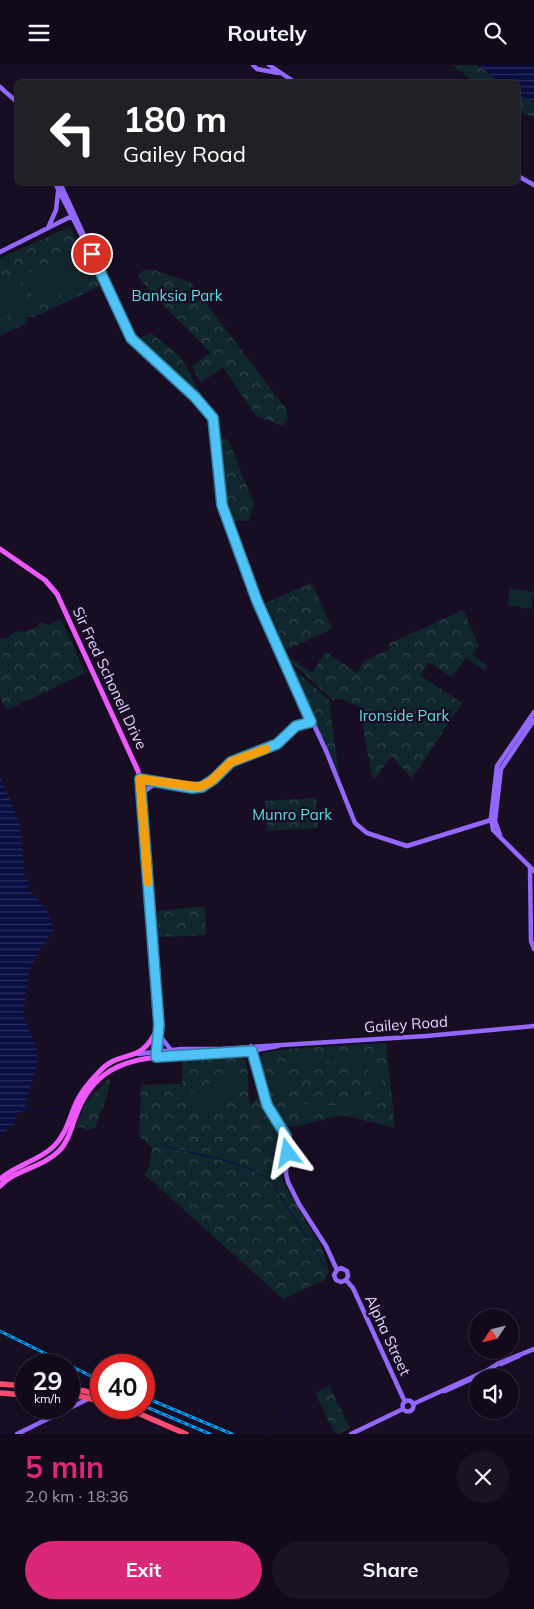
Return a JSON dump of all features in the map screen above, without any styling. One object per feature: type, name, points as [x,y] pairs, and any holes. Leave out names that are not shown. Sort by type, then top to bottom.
[{"type":"highway","points":[[0,1385],[15,1386]]},
{"type":"highway","points":[[0,1393],[15,1394]]},
{"type":"highway","points":[[80,1396],[90,1397]]},
{"type":"highway","points":[[152,1419],[186,1434]]},
{"type":"main road","name":"Sir Fred Schonell Drive","points":[[0,549],[45,580],[57,594],[133,758],[140,779],[159,1025],[158,1054]]},
{"type":"main road","points":[[138,1054],[159,1035]]},
{"type":"main road","name":"Gailey Road","points":[[0,1179],[54,1146],[65,1132],[76,1103],[84,1090],[107,1065],[119,1059],[138,1054]]},
{"type":"main road","name":"Gailey Road","points":[[0,1187],[11,1177],[46,1161],[58,1153],[66,1140],[84,1097],[103,1075],[128,1061],[158,1054]]},
{"type":"street","points":[[253,65],[256,69],[266,67],[290,80]]},
{"type":"street","points":[[266,67],[279,74]]},
{"type":"street","points":[[0,87],[15,100]]},
{"type":"street","points":[[520,177],[534,185]]},
{"type":"street","points":[[56,185],[92,254],[131,338],[195,397],[213,418],[222,505],[257,601],[330,760],[352,817],[362,830],[385,840],[409,845],[492,823]]},
{"type":"street","points":[[61,185],[73,216]]},
{"type":"street","points":[[48,229],[56,210],[58,189]]},
{"type":"street","points":[[0,252],[73,216]]},
{"type":"street","points":[[534,712],[497,766],[492,823],[501,837],[534,871]]},
{"type":"street","points":[[492,823],[502,767],[534,720]]},
{"type":"street","points":[[140,779],[192,788],[202,787],[214,779],[231,762],[277,744],[296,726],[311,722]]},
{"type":"street","points":[[142,793],[158,782]]},
{"type":"street","points":[[526,862],[531,871],[531,941],[534,949]]},
{"type":"street","name":"Gailey Road","points":[[138,1054],[252,1049],[280,1045],[534,1026]]},
{"type":"street","points":[[159,1035],[171,1050]]},
{"type":"street","points":[[252,1049],[267,1105],[286,1136],[288,1182],[299,1204],[329,1252],[337,1270]]},
{"type":"street","name":"Gailey Road","points":[[158,1054],[171,1050],[252,1049]]},
{"type":"street","points":[[341,1268],[347,1271],[346,1280],[341,1282],[336,1280],[334,1275],[337,1270],[341,1268]]},
{"type":"street","name":"Alpha Street","points":[[346,1280],[353,1288],[405,1401]]},
{"type":"street","points":[[403,1409],[405,1401],[413,1404],[534,1349]]},
{"type":"street","points":[[80,1403],[90,1397]]},
{"type":"street","points":[[351,1434],[403,1409],[410,1411],[413,1404]]},
{"type":"street","points":[[17,1434],[49,1419]]},
{"type":"green space","points":[[453,65],[477,65],[498,80],[472,80]]},
{"type":"green space","points":[[520,95],[534,103],[534,117],[520,113]]},
{"type":"green space","points":[[70,227],[98,280],[98,287],[34,317],[27,316],[27,323],[0,336],[0,258]]},
{"type":"green space","points":[[69,254],[83,284],[36,305],[23,275]]},
{"type":"green space","name":"Banksia Park","points":[[150,269],[190,282],[286,409],[288,417],[284,426],[256,416],[223,367],[201,383],[192,366],[210,353],[146,287],[138,276],[142,271]]},
{"type":"green space","points":[[16,273],[31,305],[0,320],[0,281]]},
{"type":"green space","points":[[151,333],[180,356],[208,407],[137,339]]},
{"type":"green space","points":[[220,438],[226,439],[230,444],[254,504],[249,521],[233,521],[229,513],[224,493]]},
{"type":"green space","points":[[312,583],[332,629],[286,650],[265,603]]},
{"type":"green space","points":[[510,588],[534,592],[531,609],[507,605]]},
{"type":"green space","name":"Ironside Park","points":[[463,610],[479,646],[472,655],[488,666],[485,671],[466,658],[452,677],[428,662],[421,676],[462,703],[412,778],[391,756],[376,778],[372,776],[364,734],[362,708],[341,699],[333,700],[290,661],[292,659],[312,673],[326,652],[357,673],[364,661],[390,649],[388,644]]},
{"type":"green space","points":[[61,619],[85,673],[9,709],[6,708],[0,698],[0,638],[6,639],[20,630],[21,633],[39,627],[38,624],[43,622],[48,625]]},
{"type":"green space","points":[[288,664],[329,700],[339,776]]},
{"type":"green space","name":"Munro Park","points":[[316,798],[318,828],[267,831],[265,801]]},
{"type":"green space","points":[[205,906],[206,935],[158,937],[157,911]]},
{"type":"green space","points":[[386,1043],[395,1128],[342,1115],[293,1127],[287,1125],[277,1114],[268,1099],[259,1060],[263,1053],[287,1049]]},
{"type":"green space","points":[[345,1053],[362,1055],[376,1065],[381,1073],[381,1090],[370,1105],[361,1109],[314,1112],[293,1109],[284,1103],[276,1088],[279,1071],[291,1058],[300,1054]],"holes":[[[304,1062],[353,1062],[366,1067],[373,1078],[373,1091],[363,1101],[358,1103],[324,1105],[301,1104],[287,1093],[284,1084],[288,1089],[294,1083],[288,1075],[285,1078],[289,1070]]]},
{"type":"green space","points":[[242,1057],[247,1066],[248,1093],[251,1105],[257,1098],[279,1134],[283,1147],[283,1182],[323,1250],[329,1272],[324,1280],[283,1299],[145,1175],[149,1167],[152,1147],[139,1136],[141,1085],[181,1084],[183,1080],[182,1059]]},
{"type":"green space","points":[[229,1072],[240,1092],[220,1104],[209,1084]]},
{"type":"green space","points":[[109,1078],[109,1089],[95,1128],[89,1130],[81,1127],[75,1128],[86,1103]]},
{"type":"green space","points":[[207,1085],[218,1105],[198,1116],[187,1096]]},
{"type":"green space","points":[[296,1098],[301,1098],[301,1101],[297,1102]]},
{"type":"green space","points":[[329,1386],[350,1428],[338,1434],[334,1432],[315,1393]]},
{"type":"shaded area","points":[[477,65],[534,65],[534,103],[520,95],[520,80],[498,80]]},
{"type":"shaded area","points":[[0,776],[20,825],[25,879],[31,883],[27,888],[47,910],[54,929],[37,955],[29,972],[23,1015],[37,1050],[38,1063],[25,1105],[30,1110],[19,1112],[13,1125],[0,1136]]},
{"type":"waterway","points":[[29,1110],[63,1107]]},
{"type":"waterway","points":[[163,1145],[233,1163],[260,1174],[271,1182],[327,1269]]},
{"type":"waterway","points":[[267,1434],[280,1428],[288,1405],[302,1394]]},
{"type":"railway","points":[[0,1331],[90,1376]]},
{"type":"railway","points":[[155,1402],[232,1434]]},
{"type":"railway","points":[[155,1411],[210,1434]]},
{"type":"slow traffic","points":[[148,882],[140,779],[192,788],[199,787],[210,782],[231,762],[266,749]]},
{"type":"route","points":[[92,254],[131,338],[195,397],[213,418],[216,430],[222,505],[257,601],[311,722],[296,726],[282,742],[231,762],[214,779],[202,787],[192,788],[140,779],[159,1025],[156,1033],[156,1057],[215,1055],[252,1051],[263,1094],[271,1114],[284,1130],[288,1143],[288,1153]]}]
